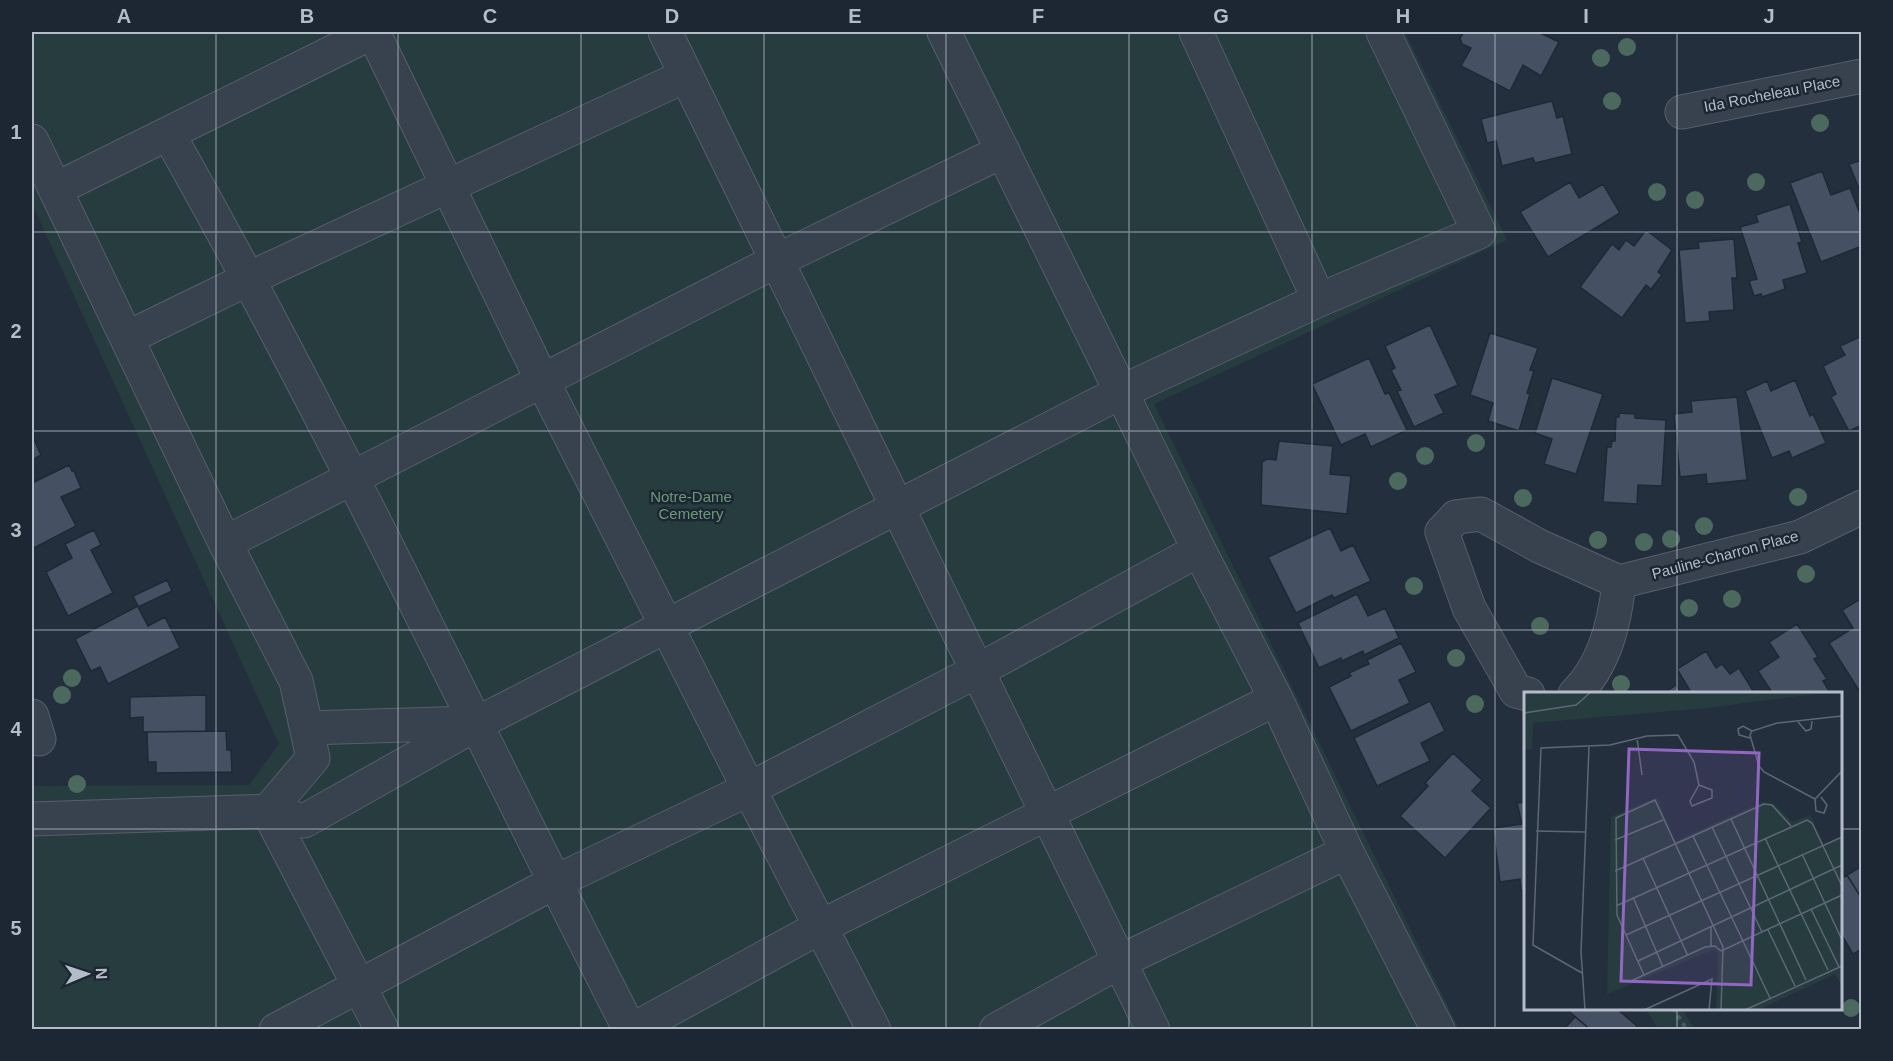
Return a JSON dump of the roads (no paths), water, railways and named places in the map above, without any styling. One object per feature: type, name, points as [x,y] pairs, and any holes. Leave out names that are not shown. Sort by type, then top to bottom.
[{"type":"street","points":[[56,189],[373,32],[450,185],[542,380],[749,789],[874,1029]]},
{"type":"street","points":[[665,32],[979,670],[1045,813],[1153,1029]]},
{"type":"street","points":[[944,32],[1123,391],[1199,550],[1276,699],[1347,852],[1438,1029]]},
{"type":"street","points":[[1196,32],[1319,300]]},
{"type":"street","points":[[32,819],[268,811],[304,821],[478,723],[1123,391],[1319,300],[1479,232],[1383,32]]},
{"type":"street","points":[[127,338],[250,278],[685,76]]},
{"type":"street","name":"Ida Rocheleau Place","points":[[1682,111],[1862,76]]},
{"type":"street","points":[[169,135],[250,278],[353,477],[631,1029],[820,927],[1276,699]]},
{"type":"street","points":[[32,141],[225,543],[296,681],[313,758],[268,811]]},
{"type":"street","points":[[225,543],[778,260],[1003,151]]},
{"type":"street","name":"Pauline-Charron Place","points":[[1619,582],[1800,537],[1862,507]]},
{"type":"street","points":[[1524,692],[1516,691],[1469,608],[1442,532],[1456,517],[1480,514],[1539,546],[1619,582],[1616,614],[1604,649],[1590,677],[1576,692]]},
{"type":"street","points":[[276,1029],[555,882],[749,789],[979,670],[1199,550]]},
{"type":"street","points":[[307,728],[478,723]]},
{"type":"street","points":[[268,811],[382,1029]]},
{"type":"street","points":[[996,1029],[1121,961],[1347,852]]},
{"type":"park label","name":"Notre-Dame Cemetery","points":[[691,506]]}]
